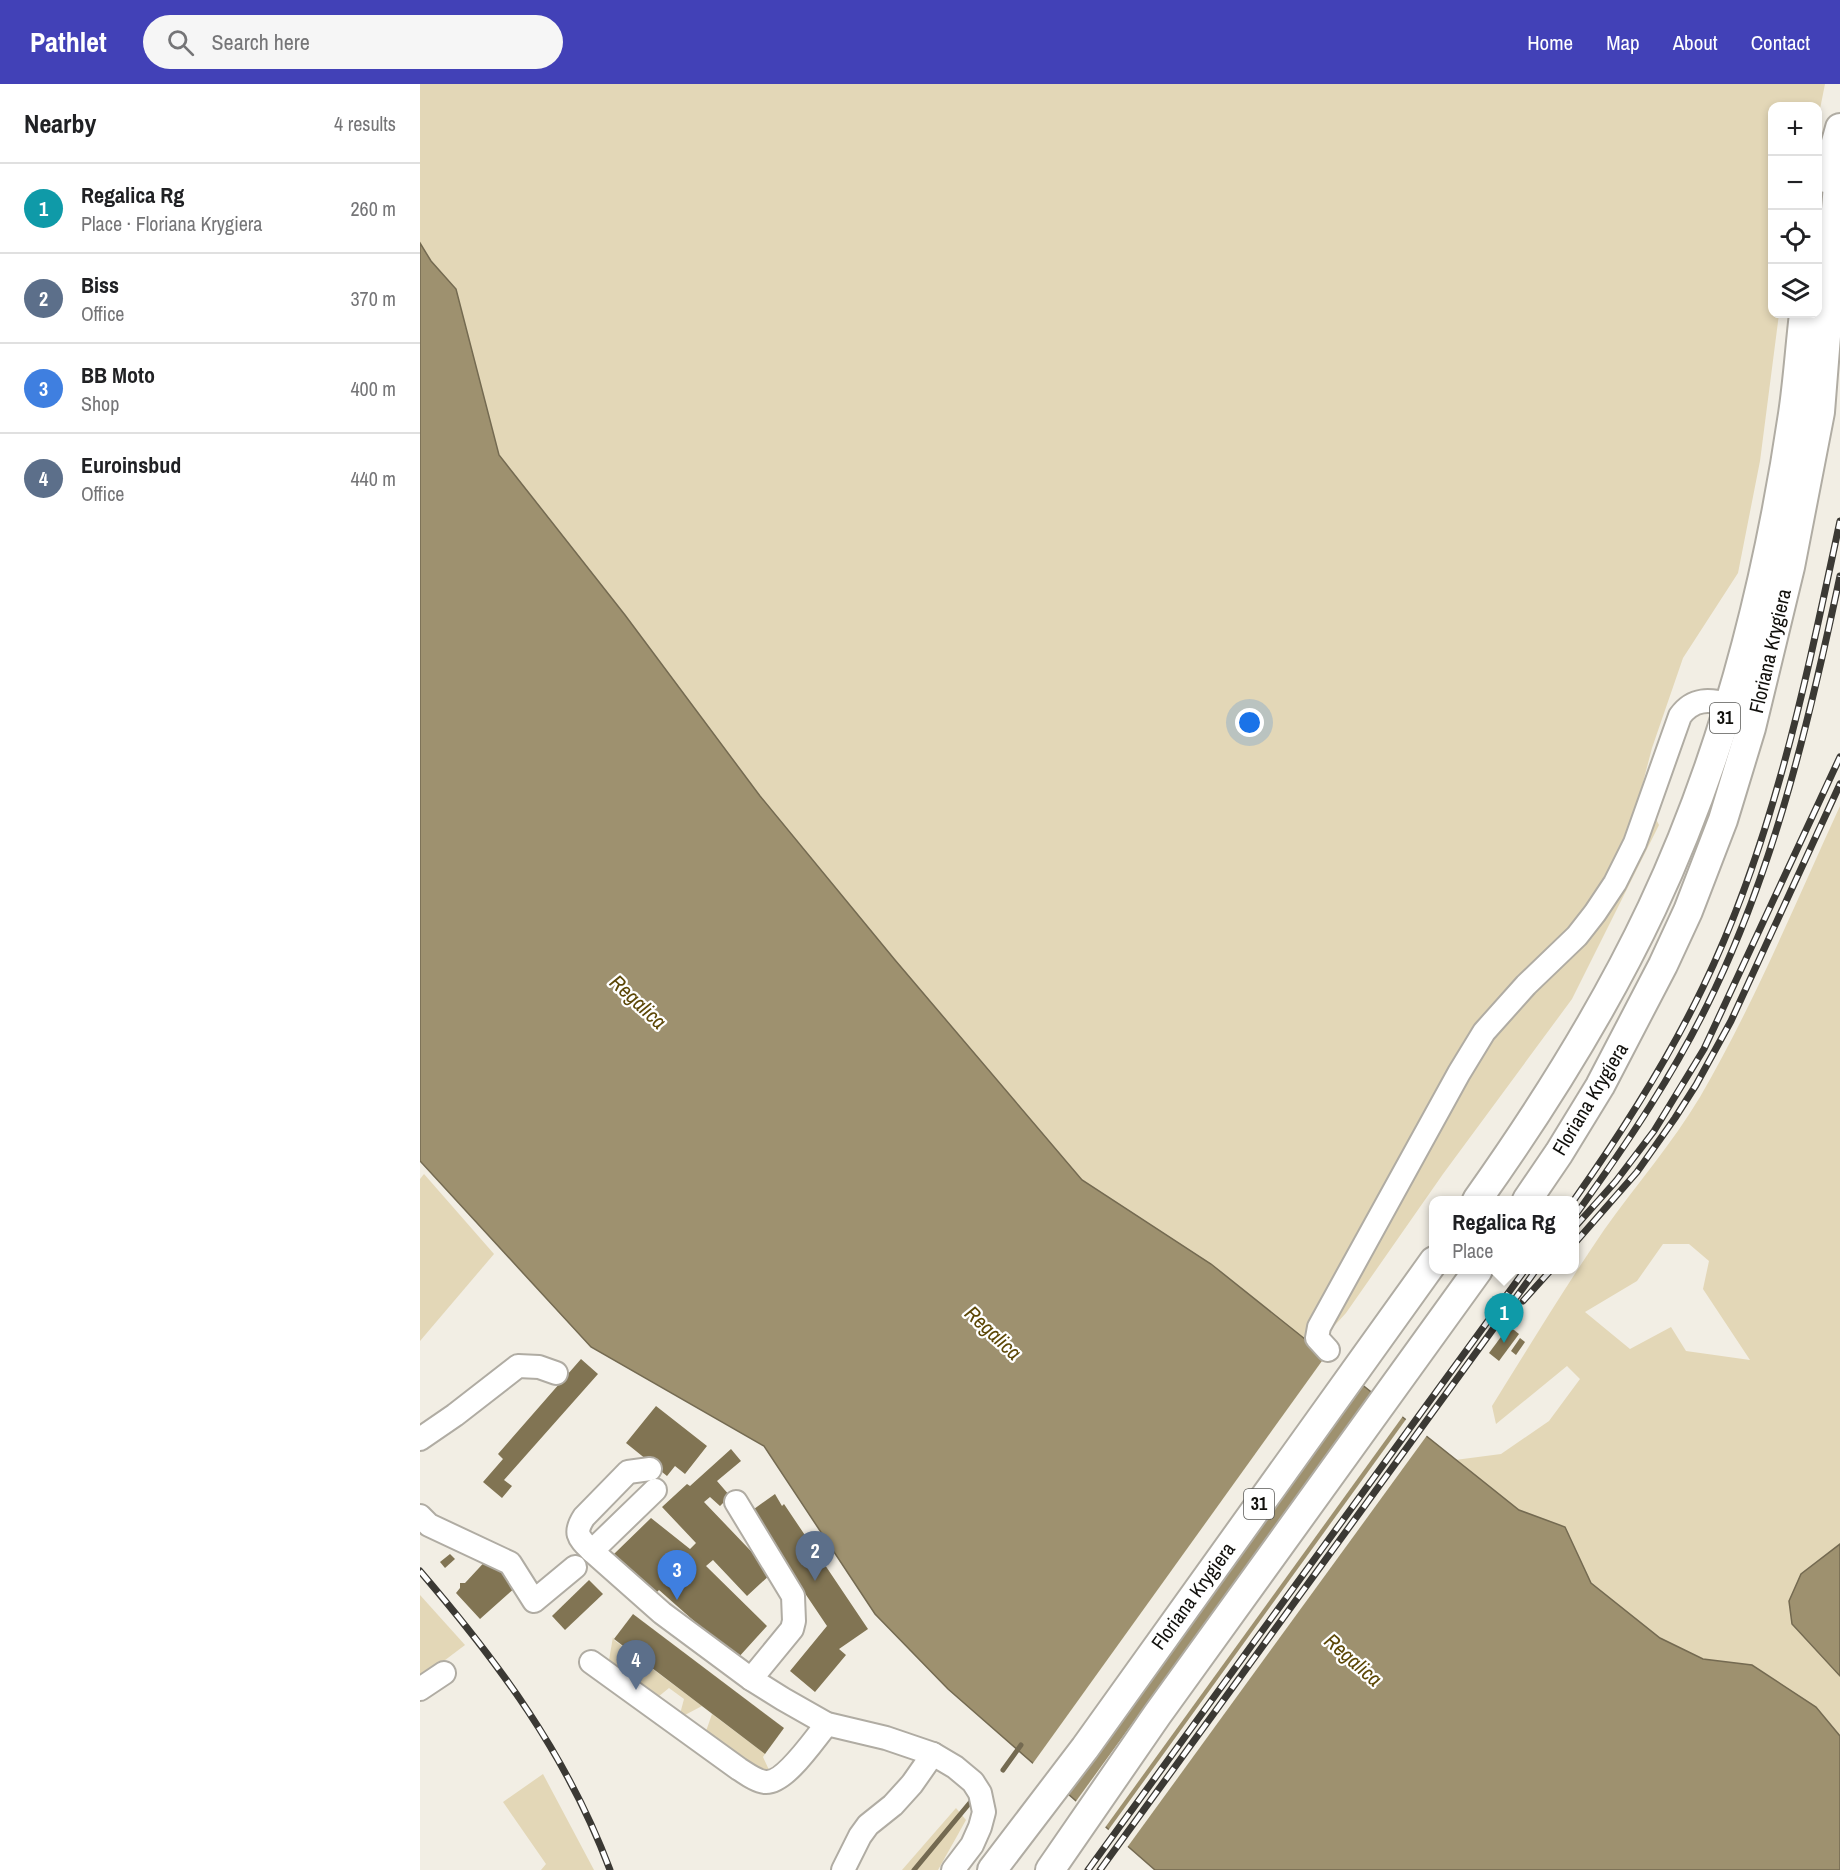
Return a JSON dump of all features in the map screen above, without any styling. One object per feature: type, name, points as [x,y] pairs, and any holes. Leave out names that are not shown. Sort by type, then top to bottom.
[{"type":"main road","points":[[1819,210],[1840,128]]},
{"type":"main road","name":"Floriana Krygiera","points":[[1530,1196],[1559,1154],[1600,1086],[1663,965],[1688,911],[1723,820],[1751,728],[1790,567],[1820,412],[1840,159]]},
{"type":"main road","name":"Floriana Krygiera","points":[[1480,1196],[1552,1091],[1595,1018],[1653,906],[1698,796],[1729,705],[1758,594],[1793,413],[1804,318]]},
{"type":"main road","name":"Floriana Krygiera","points":[[992,1870],[1085,1748],[1429,1268]]},
{"type":"main road","name":"Floriana Krygiera","points":[[1057,1860],[1157,1715],[1474,1274]]},
{"type":"street","points":[[1328,1350],[1317,1338],[1318,1327],[1471,1052],[1506,1005],[1577,936],[1596,913],[1625,865],[1635,843],[1680,716],[1700,701],[1729,705]]},
{"type":"street","points":[[420,1439],[518,1366],[539,1367],[556,1373]]},
{"type":"street","points":[[592,1551],[653,1480],[628,1472],[584,1517],[579,1526],[580,1540],[592,1551],[662,1613],[751,1679],[827,1724],[886,1738],[933,1754],[955,1767],[973,1782],[983,1801],[984,1812],[981,1827],[972,1845],[953,1870]]},
{"type":"street","points":[[736,1502],[793,1596],[792,1629],[751,1679]]},
{"type":"street","points":[[420,1516],[429,1524],[510,1563],[534,1601],[575,1567]]},
{"type":"street","points":[[591,1662],[739,1769],[765,1782],[772,1782],[786,1773],[827,1724]]},
{"type":"street","points":[[420,1689],[444,1673]]},
{"type":"street","points":[[843,1870],[868,1825],[893,1805],[912,1784],[933,1754]]},
{"type":"shaded area","points":[[420,84],[1825,84],[1821,102],[1768,102],[1768,318],[1778,318],[1760,461],[1738,573],[1683,658],[1652,748],[1641,790],[1659,825],[1572,999],[1443,1174],[1346,1313],[1314,1348],[1219,1271],[1082,1180],[895,960],[760,796],[625,615],[499,455],[456,289],[431,261],[420,243]]},
{"type":"shaded area","points":[[1840,806],[1840,1544],[1801,1574],[1792,1624],[1840,1676],[1840,1736],[1816,1707],[1752,1665],[1703,1659],[1660,1638],[1591,1583],[1565,1527],[1519,1510],[1455,1460],[1501,1454],[1549,1421],[1580,1379],[1567,1366],[1496,1424],[1492,1406],[1574,1274],[1579,1274],[1579,1267],[1666,1148],[1700,1097],[1756,990]],"holes":[[[1663,1244],[1689,1244],[1709,1261],[1703,1289],[1750,1360],[1686,1351],[1671,1327],[1630,1349],[1585,1312],[1637,1281]]]},
{"type":"shaded area","points":[[424,1174],[494,1254],[420,1341],[420,1179]]},
{"type":"shaded area","points":[[420,1595],[465,1645],[420,1679]]},
{"type":"shaded area","points":[[613,1637],[702,1706],[683,1716],[680,1714],[684,1699],[669,1688],[658,1697],[609,1660]]},
{"type":"shaded area","points":[[712,1714],[765,1754],[763,1757],[769,1770],[755,1769],[705,1734]]},
{"type":"shaded area","points":[[543,1774],[594,1870],[541,1870],[546,1864],[503,1802]]},
{"type":"shaded area","points":[[956,1808],[966,1820],[938,1870],[902,1870]]},
{"type":"water","name":"Regalica","points":[[420,243],[431,261],[456,289],[499,455],[625,615],[760,796],[895,960],[1082,1180],[1211,1264],[1519,1510],[1565,1527],[1591,1583],[1660,1638],[1703,1659],[1752,1665],[1816,1707],[1840,1736],[1840,1870],[1155,1870],[948,1689],[875,1614],[764,1446],[591,1347],[420,1161]]},
{"type":"water","points":[[1840,1544],[1840,1676],[1792,1624],[1789,1601],[1801,1574]]},
{"type":"pier","points":[[1327,1354],[1363,1383],[1066,1796],[1031,1766]]},
{"type":"pier","points":[[1373,1391],[1403,1416],[1104,1829],[1074,1804]]},
{"type":"pier","points":[[1407,1418],[1428,1434],[1126,1849],[1107,1832]]},
{"type":"building","points":[[1509,1326],[1519,1334],[1499,1361],[1489,1353]]},
{"type":"building","points":[[1520,1338],[1525,1342],[1516,1355],[1511,1351]]},
{"type":"building","points":[[581,1359],[598,1374],[504,1480],[512,1486],[502,1498],[483,1482],[503,1459],[498,1454]]},
{"type":"building","points":[[656,1406],[707,1446],[685,1474],[675,1466],[667,1476],[626,1443]]},
{"type":"building","points":[[731,1449],[741,1461],[717,1481],[730,1496],[720,1506],[710,1497],[704,1502],[772,1573],[747,1596],[713,1560],[706,1566],[767,1626],[737,1659],[659,1590],[657,1592],[614,1554],[651,1518],[690,1549],[696,1543],[662,1507],[687,1484],[690,1486]]},
{"type":"building","points":[[775,1494],[868,1629],[839,1649],[846,1655],[815,1692],[790,1671],[827,1626],[757,1522],[761,1520],[754,1509]]},
{"type":"building","points":[[450,1554],[455,1559],[445,1568],[440,1562]]},
{"type":"building","points":[[491,1555],[516,1587],[480,1619],[456,1593],[460,1588],[460,1583],[465,1583]]},
{"type":"building","points":[[589,1580],[603,1594],[565,1630],[552,1616]]},
{"type":"building","points":[[633,1614],[784,1728],[765,1754],[614,1639]]},
{"type":"waterway","points":[[1003,1770],[1021,1745]]},
{"type":"waterway","points":[[914,1870],[973,1799]]},
{"type":"railway","points":[[1577,1196],[1659,1069],[1689,1015],[1728,931],[1750,875],[1769,817],[1800,700],[1840,521]]},
{"type":"railway","points":[[1579,1210],[1668,1077],[1700,1019],[1737,939],[1774,838],[1790,786],[1817,682],[1840,576]]},
{"type":"railway","points":[[1579,1222],[1616,1181],[1654,1131],[1704,1049],[1840,757]]},
{"type":"railway","points":[[1579,1238],[1637,1172],[1696,1085],[1731,1021],[1840,784]]},
{"type":"railway","points":[[1088,1870],[1522,1274]]},
{"type":"railway","points":[[1100,1870],[1533,1274]]},
{"type":"railway","points":[[1523,1301],[1547,1274]]},
{"type":"railway","points":[[420,1571],[477,1640],[552,1749],[593,1828],[610,1870]]},
{"type":"place","name":"Regalica Rg","points":[[1504,1343]]},
{"type":"place","name":"Biss","points":[[815,1581]]},
{"type":"place","name":"BB Moto","points":[[677,1600]]},
{"type":"place","name":"Euroinsbud","points":[[636,1690]]}]
